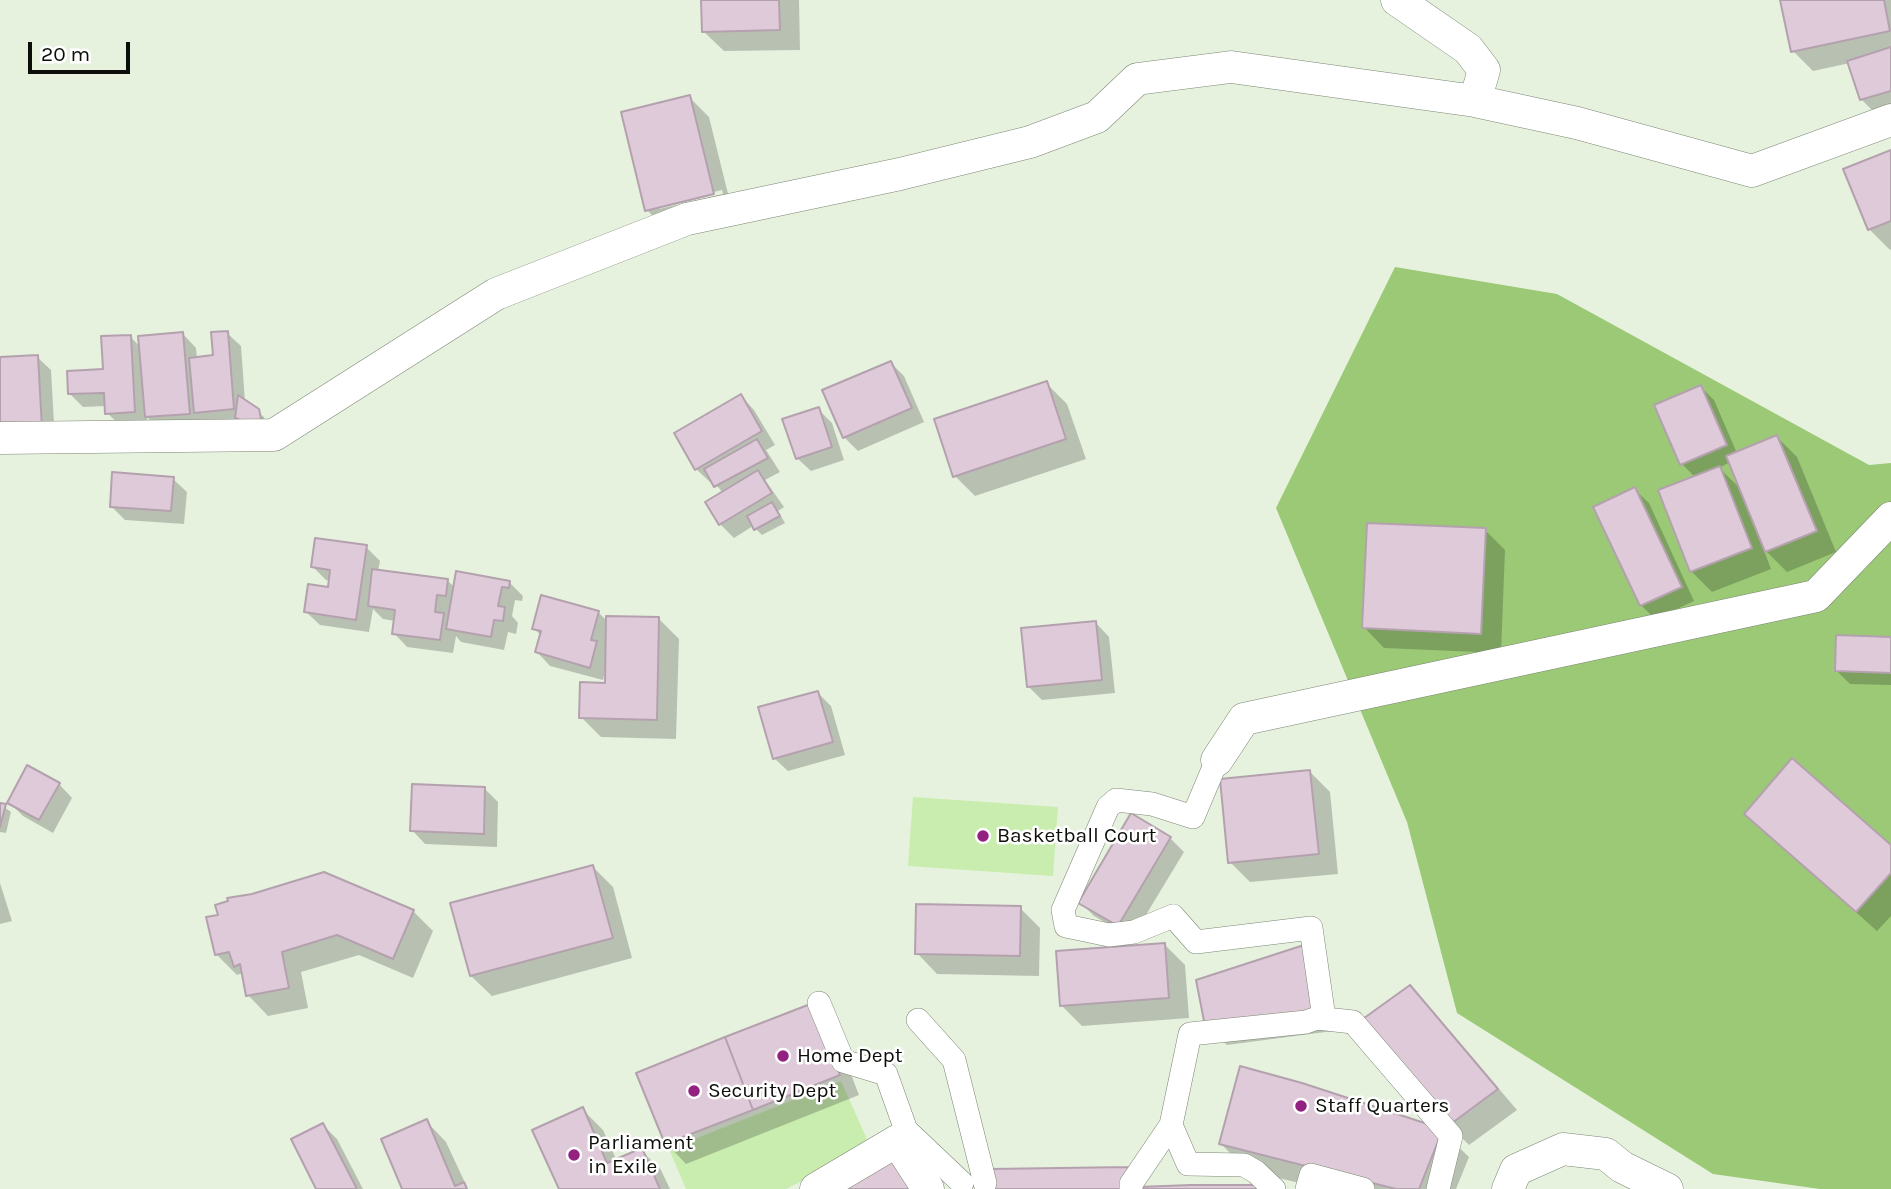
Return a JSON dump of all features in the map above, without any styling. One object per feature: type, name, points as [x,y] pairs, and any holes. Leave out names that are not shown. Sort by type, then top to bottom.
[{"type":"street","points":[[1397,0],[1468,49],[1484,70],[1475,100]]},
{"type":"street","points":[[0,438],[274,435],[496,294],[687,219],[900,174],[1030,142],[1097,117],[1137,79],[1231,67],[1475,100],[1577,123],[1752,171],[1891,120]]},
{"type":"street","points":[[1324,1018],[1311,928],[1196,942],[1174,916],[1134,932],[1109,935],[1066,926],[1063,910],[1108,807],[1116,800],[1152,804],[1193,817],[1216,760],[1244,719],[1816,596],[1891,518]]},
{"type":"street","points":[[819,1003],[843,1061],[886,1073],[906,1130],[974,1183],[954,1060],[918,1020]]},
{"type":"street","points":[[1131,1189],[1131,1184],[1171,1125],[1190,1034],[1324,1018],[1353,1022],[1451,1136],[1438,1189]]},
{"type":"street","points":[[1171,1125],[1188,1164],[1244,1166],[1256,1172],[1274,1189]]},
{"type":"street","points":[[816,1189],[897,1141],[928,1189]]},
{"type":"street","points":[[1508,1189],[1516,1170],[1563,1149],[1606,1154],[1622,1167],[1667,1189]]},
{"type":"street","points":[[1307,1189],[1311,1175],[1363,1189]]},
{"type":"green space","points":[[1395,267],[1557,294],[1869,465],[1891,463],[1891,1189],[1820,1189],[1713,1174],[1457,1013],[1407,822],[1276,508]]},
{"type":"green space","name":"Basketball Court","points":[[913,797],[1058,807],[1053,876],[908,866]]},
{"type":"green space","points":[[841,1081],[870,1146],[786,1189],[686,1189],[669,1149]]},
{"type":"building","points":[[701,0],[779,0],[780,30],[702,32]]},
{"type":"building","points":[[1780,0],[1884,0],[1890,31],[1791,52]]},
{"type":"building","points":[[1891,47],[1891,91],[1860,100],[1847,61]]},
{"type":"building","points":[[690,95],[714,194],[645,211],[621,112]]},
{"type":"building","points":[[1891,150],[1891,221],[1868,230],[1843,169]]},
{"type":"building","points":[[228,331],[234,409],[194,413],[189,358],[213,355],[211,332]]},
{"type":"building","points":[[183,332],[190,414],[145,417],[138,336]]},
{"type":"building","points":[[131,335],[135,412],[105,414],[104,393],[68,394],[67,371],[103,369],[101,336]]},
{"type":"building","points":[[38,355],[42,428],[0,430],[0,357]]},
{"type":"building","points":[[891,361],[912,408],[843,438],[822,390]]},
{"type":"building","points":[[1047,381],[1066,439],[953,477],[934,419]]},
{"type":"building","points":[[1701,385],[1727,445],[1680,465],[1654,405]]},
{"type":"building","points":[[741,394],[762,431],[695,470],[674,433]]},
{"type":"building","points":[[238,395],[259,409],[263,428],[235,418]]},
{"type":"building","points":[[819,407],[832,447],[796,459],[782,419]]},
{"type":"building","points":[[1777,435],[1817,531],[1765,552],[1726,456]]},
{"type":"building","points":[[757,439],[768,458],[714,487],[704,469]]},
{"type":"building","points":[[1720,466],[1752,548],[1690,572],[1658,490]]},
{"type":"building","points":[[758,470],[772,493],[719,525],[705,502]]},
{"type":"building","points":[[112,472],[174,477],[171,511],[110,507]]},
{"type":"building","points":[[1635,487],[1682,587],[1640,606],[1593,507]]},
{"type":"building","points":[[772,502],[780,516],[754,530],[747,516]]},
{"type":"building","points":[[1367,523],[1486,528],[1481,634],[1362,628]]},
{"type":"building","points":[[315,538],[367,545],[356,620],[304,612],[308,584],[328,587],[330,570],[311,567]]},
{"type":"building","points":[[372,569],[448,579],[446,596],[437,595],[435,612],[444,613],[440,640],[392,634],[395,610],[368,606]]},
{"type":"building","points":[[456,571],[510,581],[509,588],[502,587],[498,606],[505,607],[503,621],[494,620],[491,637],[446,629]]},
{"type":"building","points":[[541,595],[599,611],[591,640],[597,641],[590,668],[535,652],[541,631],[532,629]]},
{"type":"building","points":[[606,616],[659,617],[657,720],[579,718],[580,682],[605,683]]},
{"type":"building","points":[[1096,621],[1102,680],[1027,687],[1021,628]]},
{"type":"building","points":[[1836,635],[1891,637],[1891,673],[1835,671]]},
{"type":"building","points":[[818,691],[833,742],[773,759],[758,707]]},
{"type":"building","points":[[1792,758],[1891,845],[1891,873],[1856,912],[1744,814]]},
{"type":"building","points":[[27,765],[60,783],[39,820],[7,803]]},
{"type":"building","points":[[1310,770],[1319,854],[1228,863],[1220,779]]},
{"type":"building","points":[[412,784],[485,787],[484,834],[410,831]]},
{"type":"building","points":[[0,803],[6,804],[0,827]]},
{"type":"building","points":[[1131,813],[1171,837],[1118,926],[1078,903]]},
{"type":"building","points":[[593,865],[613,938],[470,976],[450,903]]},
{"type":"building","points":[[324,872],[414,910],[393,959],[337,935],[282,952],[289,988],[246,996],[240,964],[234,967],[229,952],[215,955],[206,917],[218,915],[215,905],[228,901],[227,898],[252,894]]},
{"type":"building","points":[[916,904],[1021,906],[1020,956],[915,954]]},
{"type":"building","points":[[1165,943],[1169,998],[1060,1006],[1056,951]]},
{"type":"building","points":[[1304,945],[1313,1011],[1205,1026],[1196,980]]},
{"type":"building","name":"Staff Quarters","points":[[1410,985],[1498,1089],[1448,1126],[1360,1021]]},
{"type":"building","name":"Home Dept","points":[[813,1003],[840,1075],[753,1110],[725,1037]]},
{"type":"building","name":"Security Dept","points":[[725,1037],[753,1110],[665,1144],[636,1073]]},
{"type":"building","name":"Staff Quarters","points":[[1240,1066],[1302,1083],[1443,1129],[1419,1189],[1396,1189],[1219,1144]]},
{"type":"building","name":"Parliament in Exile","points":[[583,1107],[607,1163],[642,1148],[660,1189],[559,1189],[532,1130]]},
{"type":"building","points":[[427,1119],[455,1186],[464,1182],[467,1189],[402,1189],[381,1139]]},
{"type":"building","points":[[323,1123],[357,1189],[316,1189],[291,1139]]},
{"type":"building","points":[[895,1158],[913,1189],[841,1189]]},
{"type":"building","points":[[1129,1167],[1127,1189],[994,1189],[990,1169]]},
{"type":"building","points":[[1191,1185],[1257,1185],[1258,1189],[1138,1189]]},
{"type":"place","name":"Basketball Court","points":[[983,836]]},
{"type":"place","name":"Home Dept","points":[[783,1056]]},
{"type":"place","name":"Security Dept","points":[[694,1091]]},
{"type":"place","name":"Staff Quarters","points":[[1301,1106]]},
{"type":"place","name":"Parliament in Exile","points":[[574,1155]]}]
